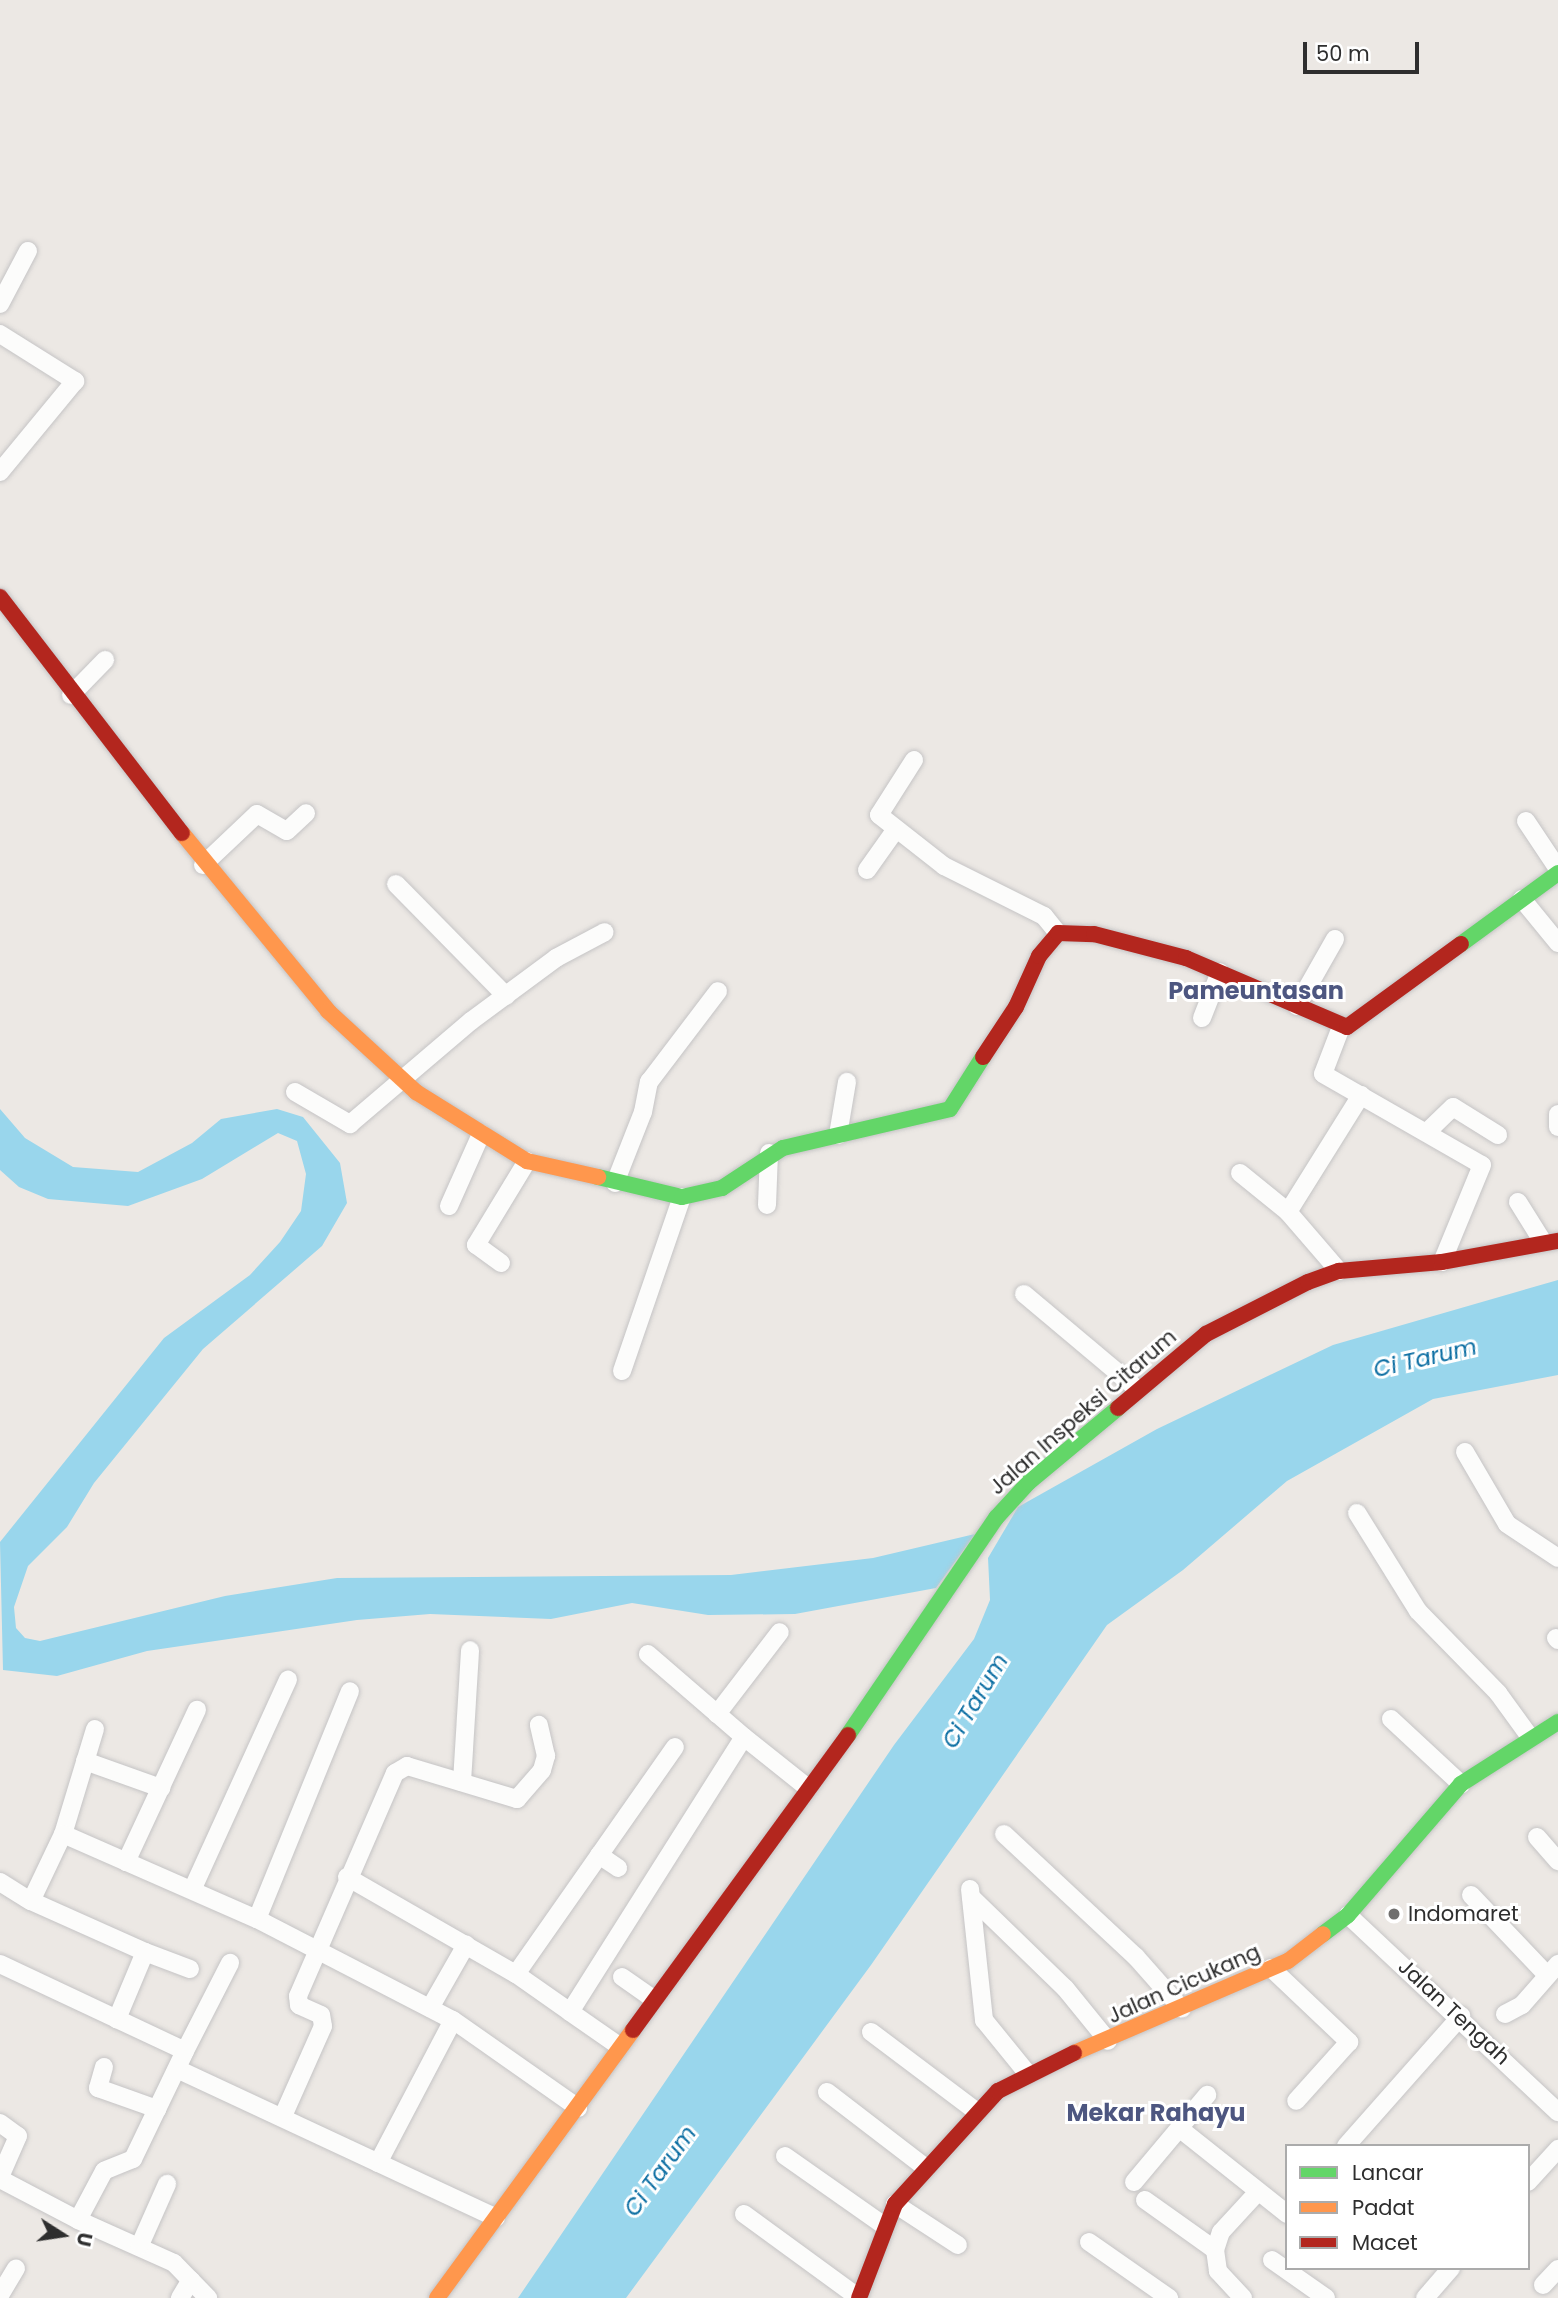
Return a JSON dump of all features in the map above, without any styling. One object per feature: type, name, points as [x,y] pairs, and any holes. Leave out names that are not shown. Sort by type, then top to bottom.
[{"type":"street","points":[[0,304],[28,251]]},
{"type":"street","points":[[0,334],[75,381],[0,472]]},
{"type":"street","points":[[0,597],[71,695],[203,865],[328,1011],[400,1077],[481,1134],[527,1161],[682,1197],[730,1184],[769,1153],[950,1109],[1010,1017],[1039,956],[1058,933]]},
{"type":"street","points":[[71,695],[105,660]]},
{"type":"street","points":[[914,760],[877,812],[944,866],[1044,916],[1058,933],[1094,934],[1220,972],[1341,1027]]},
{"type":"street","points":[[203,865],[257,814],[287,831],[306,813]]},
{"type":"street","points":[[1442,1262],[1482,1166],[1323,1073],[1341,1027],[1366,1016],[1420,970],[1558,871],[1526,821]]},
{"type":"street","points":[[867,870],[896,829]]},
{"type":"street","points":[[396,884],[506,996]]},
{"type":"street","points":[[1522,899],[1558,943]]},
{"type":"street","points":[[295,1092],[350,1124],[400,1077],[556,958],[605,932]]},
{"type":"street","points":[[1297,1006],[1335,939]]},
{"type":"street","points":[[1202,1018],[1220,972]]},
{"type":"street","points":[[615,1183],[643,1112],[649,1082],[719,991]]},
{"type":"street","points":[[838,1135],[847,1082]]},
{"type":"street","points":[[1288,1212],[1361,1095]]},
{"type":"street","points":[[1427,1132],[1453,1107],[1498,1135]]},
{"type":"street","points":[[1558,1114],[1558,1127]]},
{"type":"street","points":[[449,1206],[481,1134]]},
{"type":"street","points":[[767,1205],[769,1153]]},
{"type":"street","points":[[501,1263],[476,1245],[527,1161]]},
{"type":"street","points":[[1240,1172],[1288,1212],[1339,1271]]},
{"type":"street","points":[[622,1371],[682,1197]]},
{"type":"street","points":[[1518,1202],[1551,1241]]},
{"type":"street","name":"Jalan Inspeksi Citarum","points":[[437,2298],[578,2108],[619,2046],[808,1788],[922,1628],[996,1518],[1136,1388],[1206,1334],[1339,1271],[1442,1262],[1551,1241]]},
{"type":"street","points":[[1024,1294],[1136,1388]]},
{"type":"street","points":[[1465,1452],[1507,1524],[1558,1558]]},
{"type":"street","points":[[1357,1513],[1418,1611],[1497,1693],[1530,1737]]},
{"type":"street","points":[[717,1714],[780,1632]]},
{"type":"street","points":[[462,1782],[470,1650]]},
{"type":"street","points":[[648,1654],[808,1788]]},
{"type":"street","points":[[193,1888],[288,1681]]},
{"type":"street","points":[[257,1919],[351,1691]]},
{"type":"street","points":[[126,1862],[197,1710]]},
{"type":"street","points":[[1391,1719],[1461,1784]]},
{"type":"street","name":"Jalan Cicukang","points":[[864,2296],[883,2225],[895,2204],[977,2112],[1027,2073],[1108,2041],[1271,1968],[1348,1916],[1461,1784],[1530,1737],[1558,1722]]},
{"type":"street","points":[[283,2116],[323,2026],[321,2015],[298,2000],[316,1949],[347,1877],[401,1767],[524,1796],[546,1756],[539,1726]]},
{"type":"street","points":[[31,1901],[63,1834],[95,1729]]},
{"type":"street","points":[[570,2012],[744,1737]]},
{"type":"street","points":[[516,1974],[675,1747]]},
{"type":"street","points":[[85,1761],[160,1788]]},
{"type":"street","points":[[63,1834],[193,1888],[453,2020],[578,2108]]},
{"type":"street","points":[[1004,1835],[1136,1957],[1182,2009]]},
{"type":"street","points":[[1537,1837],[1558,1861]]},
{"type":"street","points":[[599,1855],[618,1868]]},
{"type":"street","points":[[347,1877],[516,1974],[619,2046]]},
{"type":"street","points":[[0,1882],[31,1901],[190,1969]]},
{"type":"street","points":[[1027,2073],[984,2020],[971,1893],[1065,1988],[1108,2041]]},
{"type":"street","points":[[1471,1895],[1555,1968],[1481,2035]]},
{"type":"street","name":"Jalan Tengah","points":[[1348,1916],[1461,2016],[1558,2112]]},
{"type":"street","points":[[430,2008],[466,1945]]},
{"type":"street","points":[[117,2019],[145,1952]]},
{"type":"street","points":[[78,2220],[104,2171],[133,2159],[230,1963]]},
{"type":"street","points":[[0,1964],[185,2051]]},
{"type":"street","points":[[1271,1968],[1349,2040],[1296,2101]]},
{"type":"street","points":[[622,1977],[654,1999]]},
{"type":"street","points":[[1348,2144],[1461,2016]]},
{"type":"street","points":[[378,2163],[453,2020]]},
{"type":"street","points":[[871,2032],[977,2112]]},
{"type":"street","points":[[104,2067],[98,2088],[157,2109]]},
{"type":"street","points":[[177,2068],[496,2218]]},
{"type":"street","points":[[827,2092],[926,2168]]},
{"type":"street","points":[[1134,2182],[1207,2095]]},
{"type":"street","points":[[0,2123],[18,2136],[0,2178],[78,2220],[140,2245],[174,2263],[208,2298]]},
{"type":"street","points":[[1179,2128],[1256,2194],[1285,2212]]},
{"type":"street","points":[[1530,2180],[1558,2149]]},
{"type":"street","points":[[785,2157],[883,2225]]},
{"type":"street","points":[[140,2245],[167,2184]]},
{"type":"street","points":[[1243,2298],[1217,2271],[1215,2250],[1221,2232],[1256,2194]]},
{"type":"street","points":[[1145,2200],[1215,2250]]},
{"type":"street","points":[[895,2204],[958,2245]]},
{"type":"street","points":[[744,2214],[864,2296]]},
{"type":"street","points":[[1089,2242],[1169,2298]]},
{"type":"street","points":[[1272,2260],[1285,2269]]},
{"type":"street","points":[[0,2295],[16,2268]]},
{"type":"street","points":[[1544,2285],[1558,2269]]},
{"type":"street","points":[[1286,2270],[1326,2298]]},
{"type":"street","points":[[1425,2298],[1449,2270]]},
{"type":"street","points":[[180,2298],[191,2280]]},
{"type":"water","points":[[0,1109],[25,1138],[73,1167],[138,1172],[192,1143],[221,1119],[277,1109],[303,1117],[340,1163],[347,1203],[322,1246],[203,1349],[94,1483],[67,1527],[28,1566],[14,1607],[16,1628],[25,1638],[40,1641],[225,1596],[337,1578],[731,1575],[873,1558],[975,1534],[936,1588],[795,1614],[708,1615],[632,1603],[551,1619],[430,1614],[357,1620],[147,1651],[57,1676],[3,1670],[0,1542],[164,1338],[250,1275],[280,1242],[301,1211],[306,1174],[297,1141],[278,1133],[202,1179],[128,1206],[48,1199],[19,1187],[0,1170]]},
{"type":"water","name":"Ci Tarum","points":[[1558,1280],[1558,1375],[1433,1399],[1287,1481],[1183,1570],[1107,1625],[871,1965],[626,2298],[518,2298],[894,1745],[974,1639],[990,1600],[988,1558],[1018,1507],[1157,1429],[1333,1345]]},
{"type":"traffic: fast","points":[[1461,944],[1558,873]]},
{"type":"traffic: fast","points":[[598,1177],[682,1197],[722,1188],[783,1148],[950,1109],[983,1057]]},
{"type":"traffic: fast","points":[[848,1735],[996,1518],[1029,1482],[1118,1408]]},
{"type":"traffic: fast","points":[[1323,1934],[1348,1915],[1461,1784],[1558,1722]]},
{"type":"traffic: slow","points":[[182,833],[328,1011],[416,1092],[527,1161],[598,1177]]},
{"type":"traffic: slow","points":[[1074,2053],[1288,1961],[1323,1934]]},
{"type":"traffic: slow","points":[[437,2298],[633,2030]]},
{"type":"traffic: jam","points":[[0,597],[182,833]]},
{"type":"traffic: jam","points":[[983,1057],[1016,1007],[1039,956],[1058,933],[1094,934],[1186,958],[1347,1027],[1461,944]]},
{"type":"traffic: jam","points":[[1118,1408],[1206,1334],[1308,1282],[1339,1271],[1442,1262],[1558,1241]]},
{"type":"traffic: jam","points":[[633,2030],[848,1735]]},
{"type":"traffic: jam","points":[[859,2298],[895,2204],[998,2091],[1074,2053]]},
{"type":"place","name":"Indomaret","points":[[1394,1914]]},
{"type":"district","name":"Pameuntasan","points":[[1256,991]]},
{"type":"district","name":"Mekar Rahayu","points":[[1156,2113]]}]
